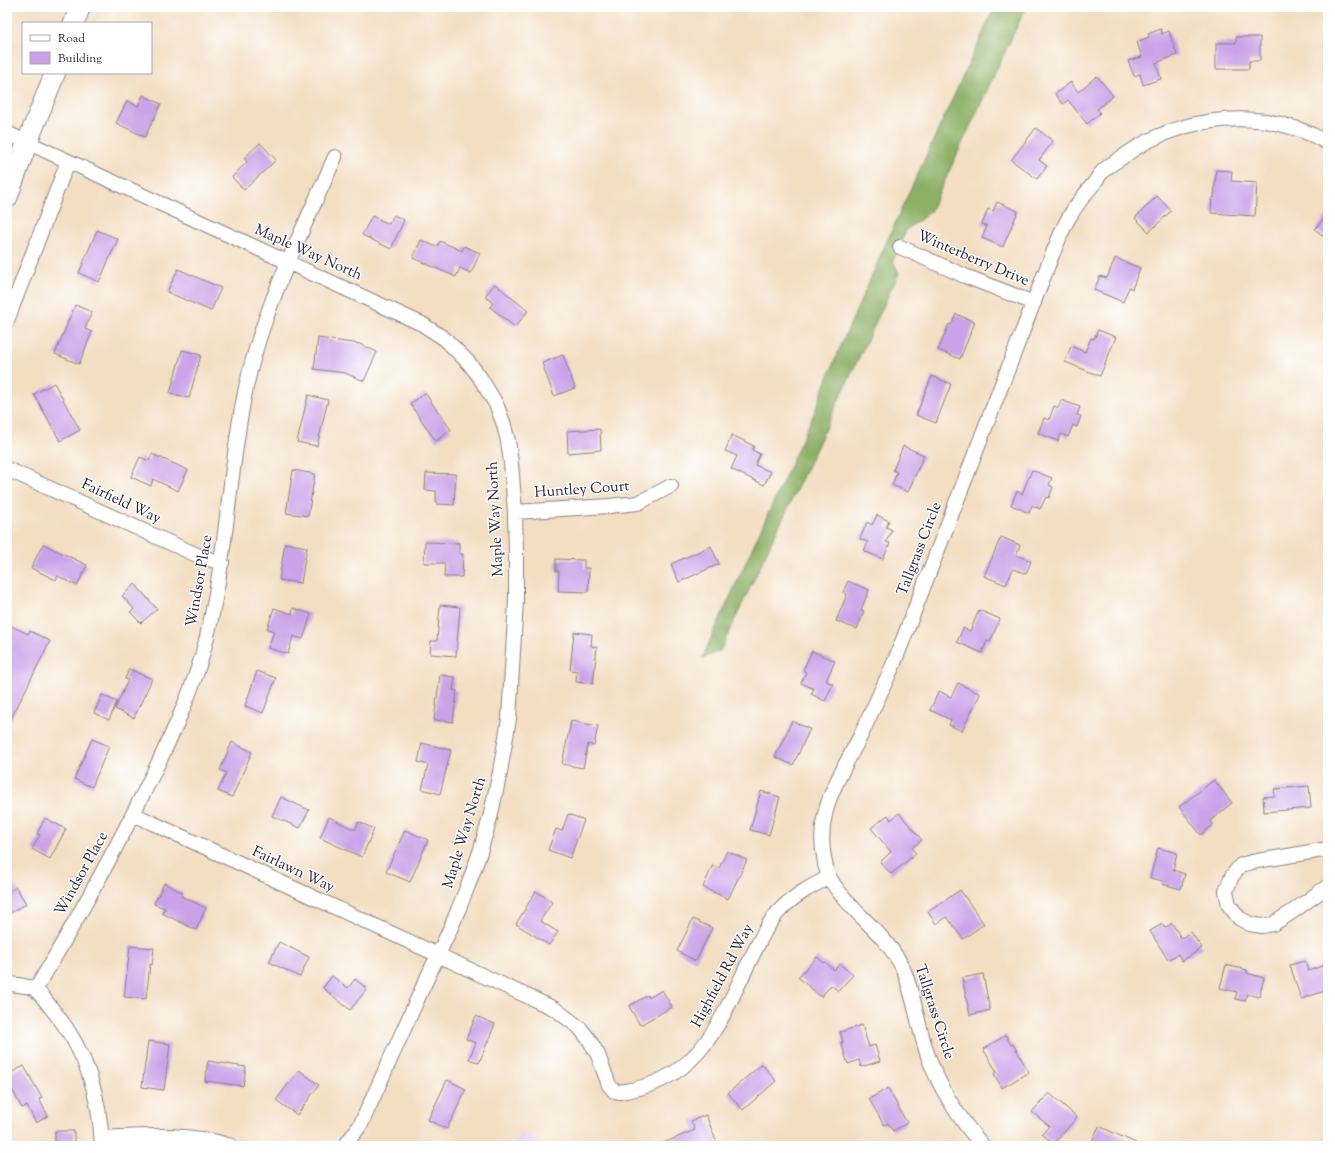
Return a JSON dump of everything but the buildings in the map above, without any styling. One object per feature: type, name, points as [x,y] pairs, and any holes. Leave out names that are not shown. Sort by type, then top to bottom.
[{"type":"main road","points":[[74,22],[80,7]]},
{"type":"main road","points":[[7,198],[55,74]]},
{"type":"street","name":"Tallgrass Circle","points":[[983,1146],[969,1130],[947,1097],[937,1078],[928,1056],[910,987],[895,954],[870,924],[842,896],[829,877],[823,854],[821,833],[828,804],[894,663],[1067,220],[1102,171],[1134,149],[1172,131],[1198,124],[1223,120],[1269,122],[1307,133],[1328,143]]},
{"type":"street","name":"Maple Way North","points":[[7,133],[422,324],[445,339],[469,363],[488,388],[503,422],[508,441],[511,463],[515,512],[516,601],[509,720],[490,818],[478,858],[457,913],[361,1124],[345,1146]]},
{"type":"street","name":"Windsor Place","points":[[36,989],[78,918],[133,814],[165,750],[187,700],[202,657],[213,611],[222,563],[242,408],[261,331],[269,307],[335,157]]},
{"type":"street","points":[[7,321],[68,161]]},
{"type":"street","name":"Winterberry Drive","points":[[900,247],[965,276],[1034,302]]},
{"type":"street","name":"Fairfield Way","points":[[7,469],[199,556],[222,563]]},
{"type":"street","name":"Huntley Court","points":[[515,512],[609,506],[638,502],[671,486]]},
{"type":"street","name":"Fairlawn Way","points":[[133,814],[438,955]]},
{"type":"street","points":[[1328,849],[1241,865],[1232,876],[1226,891],[1229,905],[1239,918],[1250,924],[1262,926],[1273,924],[1328,886]]},
{"type":"street","name":"Highfield Rd Way","points":[[438,955],[554,1009],[580,1028],[590,1041],[598,1055],[609,1085],[614,1092],[629,1091],[648,1086],[665,1079],[693,1060],[706,1044],[723,1017],[758,943],[769,925],[781,909],[795,897],[811,886],[829,877]]},
{"type":"street","points":[[7,983],[36,989],[63,1021],[79,1048],[92,1084],[98,1110],[102,1142],[162,1135],[193,1137],[231,1146]]},
{"type":"shaded area","points":[[520,1133],[551,1146],[513,1146]]},
{"type":"green space","points":[[995,7],[1026,7],[930,212],[906,230],[893,261],[899,273],[720,651],[702,658],[816,409],[838,352],[896,221]]}]
